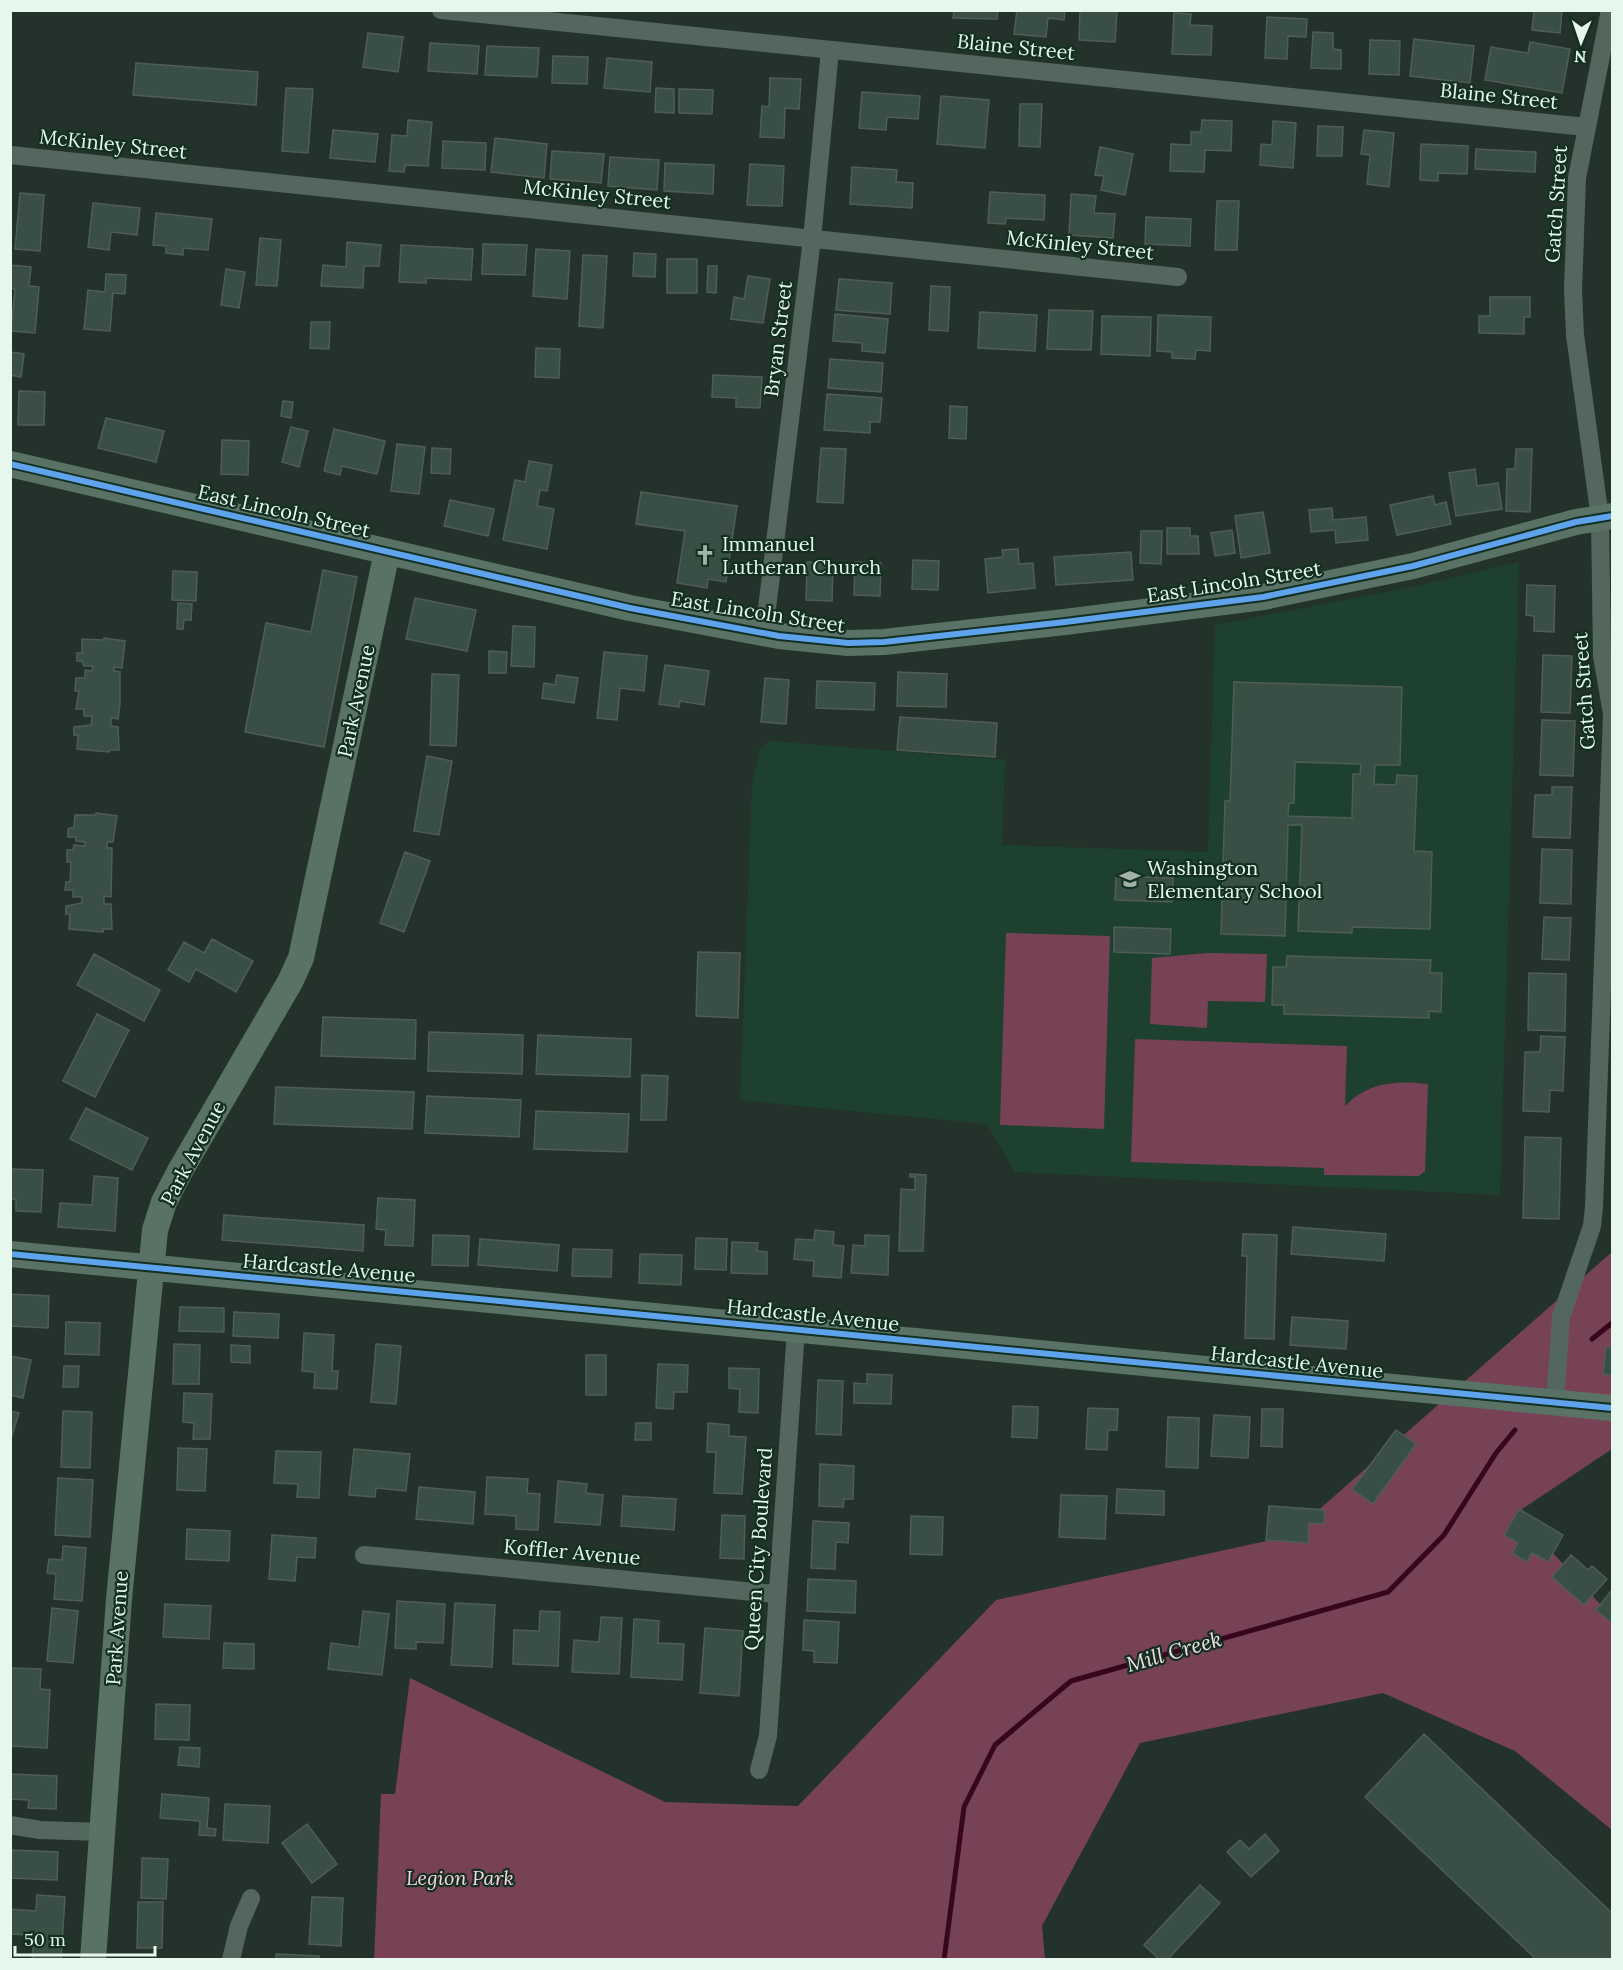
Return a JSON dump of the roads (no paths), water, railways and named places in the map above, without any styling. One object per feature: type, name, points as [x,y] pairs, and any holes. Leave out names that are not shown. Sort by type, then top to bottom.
[{"type":"street","name":"Blaine Street","points":[[441,10],[1586,127]]},
{"type":"street","name":"Gatch Street","points":[[1555,1403],[1561,1317],[1570,1283],[1592,1226],[1594,1207],[1612,714],[1602,656],[1606,517],[1575,335],[1573,290],[1576,185],[1610,10]]},
{"type":"street","name":"Bryan Street","points":[[764,633],[813,239],[830,50]]},
{"type":"street","name":"McKinley Street","points":[[10,156],[1178,277]]},
{"type":"street","name":"East Lincoln Street","points":[[10,464],[609,604],[764,633],[829,642],[866,643],[1201,606],[1377,574],[1576,522],[1606,517]]},
{"type":"street","name":"Park Avenue","points":[[93,1959],[118,1599],[155,1230],[169,1191],[290,982],[301,958],[387,552]]},
{"type":"street","name":"Hardcastle Avenue","points":[[10,1254],[1612,1408]]},
{"type":"street","name":"Queen City Boulevard","points":[[759,1770],[768,1736],[796,1330]]},
{"type":"street","name":"Koffler Avenue","points":[[364,1555],[776,1594]]},
{"type":"street","points":[[10,1825],[40,1830],[102,1832]]},
{"type":"street","points":[[231,1959],[239,1926],[251,1898]]},
{"type":"waterway","name":"Mill Creek","points":[[1592,1339],[1612,1323]]},
{"type":"waterway","name":"Mill Creek","points":[[944,1960],[964,1807],[995,1745],[1071,1681],[1388,1592],[1444,1535],[1496,1453],[1515,1430]]},
{"type":"place","name":"Immanuel Lutheran Church","points":[[705,555]]},
{"type":"place","name":"Washington Elementary School","points":[[1130,879]]},
{"type":"park label","name":"Legion Park","points":[[460,1878]]}]
